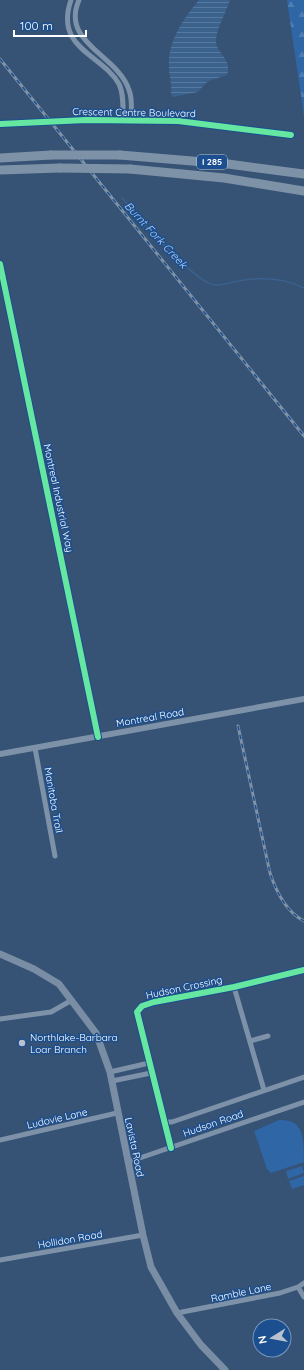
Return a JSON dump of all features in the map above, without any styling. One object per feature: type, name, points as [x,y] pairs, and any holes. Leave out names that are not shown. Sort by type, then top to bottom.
[{"type":"highway","name":"I 285","points":[[0,158],[50,155],[120,155],[228,164],[304,174]]},
{"type":"highway","name":"I 285","points":[[0,170],[60,168],[130,169],[224,178],[304,191]]},
{"type":"main road","name":"Lavista Road","points":[[0,954],[34,969],[59,984],[96,1033],[110,1072],[117,1113],[143,1235],[152,1267],[161,1288],[177,1313],[201,1346],[225,1370]]},
{"type":"street","points":[[71,0],[68,20],[73,36],[82,51],[102,66],[120,85],[123,101],[123,120]]},
{"type":"street","points":[[79,0],[76,16],[80,32],[88,44],[114,65],[125,81],[132,100],[131,120]]},
{"type":"street","name":"Crescent Centre Boulevard","points":[[0,124],[86,120],[178,121],[291,135]]},
{"type":"street","name":"Montreal Industrial Way","points":[[0,264],[98,736]]},
{"type":"street","name":"Montreal Road","points":[[0,754],[304,699]]},
{"type":"street","name":"Manitoba Trail","points":[[35,748],[55,856]]},
{"type":"street","name":"Hudson Crossing","points":[[171,1148],[151,1073],[137,1012],[142,1006],[234,987],[304,970]]},
{"type":"street","name":"Hudson Crossing","points":[[234,987],[264,1090]]},
{"type":"street","points":[[0,1019],[51,1012],[72,1000]]},
{"type":"street","points":[[250,1041],[268,1036]]},
{"type":"street","points":[[110,1072],[149,1063]]},
{"type":"street","points":[[112,1081],[151,1073]]},
{"type":"street","points":[[164,1122],[172,1122],[304,1077]]},
{"type":"street","name":"Hudson Road","points":[[128,1162],[304,1102]]},
{"type":"street","name":"Ludovie Lane","points":[[0,1140],[117,1113]]},
{"type":"street","name":"Hollidon Road","points":[[0,1260],[143,1235]]},
{"type":"street","points":[[304,1283],[298,1288],[304,1297]]},
{"type":"street","name":"Ramble Lane","points":[[177,1313],[233,1303],[298,1288]]},
{"type":"green space","points":[[287,0],[304,0],[304,116]]},
{"type":"green space","points":[[279,1120],[293,1123],[301,1132],[304,1145],[304,1162],[271,1173],[267,1169],[254,1131]]},
{"type":"green space","points":[[302,1166],[304,1173],[288,1179],[286,1171]]},
{"type":"green space","points":[[304,1176],[304,1185],[292,1189],[289,1181]]},
{"type":"shaded area","points":[[199,0],[230,0],[220,24],[216,39],[218,49],[228,64],[227,75],[208,81],[198,92],[173,97],[171,94],[169,70],[171,48],[182,23]]},
{"type":"waterway","name":"Burnt Fork Creek","points":[[122,198],[167,248],[181,262],[206,282],[218,285],[247,280],[272,279],[288,282],[304,288]]},
{"type":"railway","points":[[0,59],[304,436]]},
{"type":"railway","points":[[238,726],[270,873],[282,900],[292,912],[304,921]]},
{"type":"cycle path","points":[[0,124],[86,120],[178,121],[291,135]]},
{"type":"cycle path","points":[[0,264],[98,737]]},
{"type":"cycle path","points":[[171,1148],[137,1012],[142,1006],[154,1002],[234,987],[304,970]]},
{"type":"place","name":"Northlake-Barbara Loar Branch","points":[[22,1043]]}]
